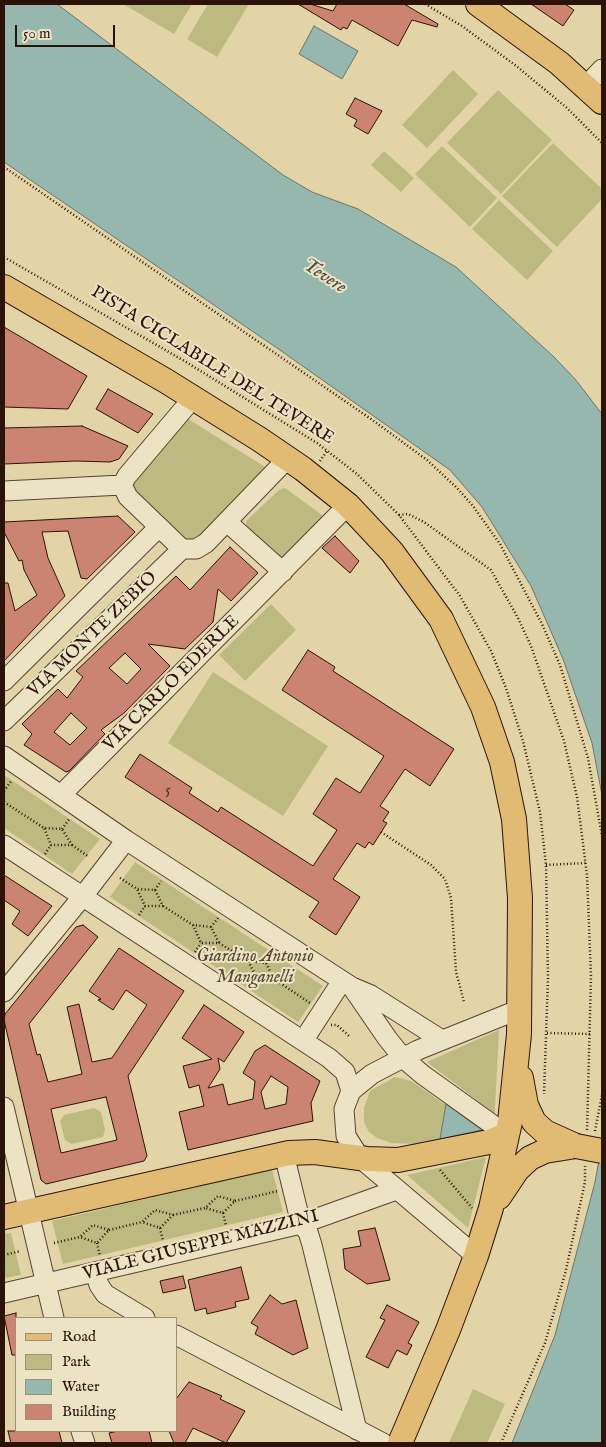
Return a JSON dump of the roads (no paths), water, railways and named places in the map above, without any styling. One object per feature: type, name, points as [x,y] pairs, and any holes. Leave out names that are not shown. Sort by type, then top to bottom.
[{"type":"main road","points":[[478,4],[527,38],[597,96]]},
{"type":"main road","points":[[4,287],[193,398],[288,458],[348,505],[392,552],[448,630],[483,707],[502,762],[514,819],[519,865],[520,1009],[517,1058],[507,1136],[483,1210],[476,1256],[400,1443]]},
{"type":"main road","points":[[517,1058],[526,1105],[534,1122],[545,1132],[588,1150]]},
{"type":"main road","points":[[4,1217],[284,1154],[316,1152],[386,1161],[410,1159],[489,1142],[507,1136],[588,1150]]},
{"type":"main road","points":[[483,1210],[526,1160],[545,1151],[588,1150]]},
{"type":"street","points":[[597,96],[602,69]]},
{"type":"street","points":[[193,398],[124,479],[122,485],[128,498],[182,549],[200,547],[227,522],[288,458]]},
{"type":"street","points":[[4,491],[122,485]]},
{"type":"street","name":"VIA CARLO EDERLE","points":[[61,795],[348,505]]},
{"type":"street","points":[[227,522],[283,572]]},
{"type":"street","name":"VIA MONTE ZEBIO","points":[[4,681],[159,527]]},
{"type":"street","name":"VIA MONTE ZEBIO","points":[[4,721],[182,549]]},
{"type":"street","points":[[4,756],[126,840],[347,984],[371,995],[442,1040]]},
{"type":"street","points":[[4,992],[84,896],[126,840]]},
{"type":"street","points":[[4,846],[84,896],[303,1040],[343,1070],[351,1091]]},
{"type":"street","points":[[303,1040],[347,984]]},
{"type":"street","points":[[347,984],[404,1058],[423,1075],[507,1136]]},
{"type":"street","points":[[476,1256],[360,1158],[348,1140],[344,1128],[344,1109],[351,1091],[372,1074],[442,1040],[520,1009]]},
{"type":"street","points":[[4,1107],[54,1317]]},
{"type":"street","points":[[284,1154],[301,1224],[308,1232],[312,1245],[357,1430]]},
{"type":"street","name":"VIALE GIUSEPPE MAZZINI","points":[[4,1293],[45,1283],[97,1265],[301,1224],[396,1190]]},
{"type":"street","points":[[97,1265],[99,1285],[105,1294],[143,1317]]},
{"type":"street","points":[[178,1336],[383,1443]]},
{"type":"water","name":"Tevere","points":[[4,4],[57,4],[283,175],[312,192],[358,209],[456,267],[554,357],[575,379],[602,414],[602,795],[592,743],[563,659],[531,586],[482,507],[450,470],[277,348],[4,162]]},
{"type":"water","points":[[314,26],[358,51],[342,79],[299,54]]},
{"type":"water","points":[[446,1104],[482,1130],[440,1139]]},
{"type":"water","points":[[602,1144],[602,1443],[512,1443],[555,1335],[595,1182]]},
{"type":"park label","name":"Giardino Antonio Manganelli","points":[[255,968]]}]
